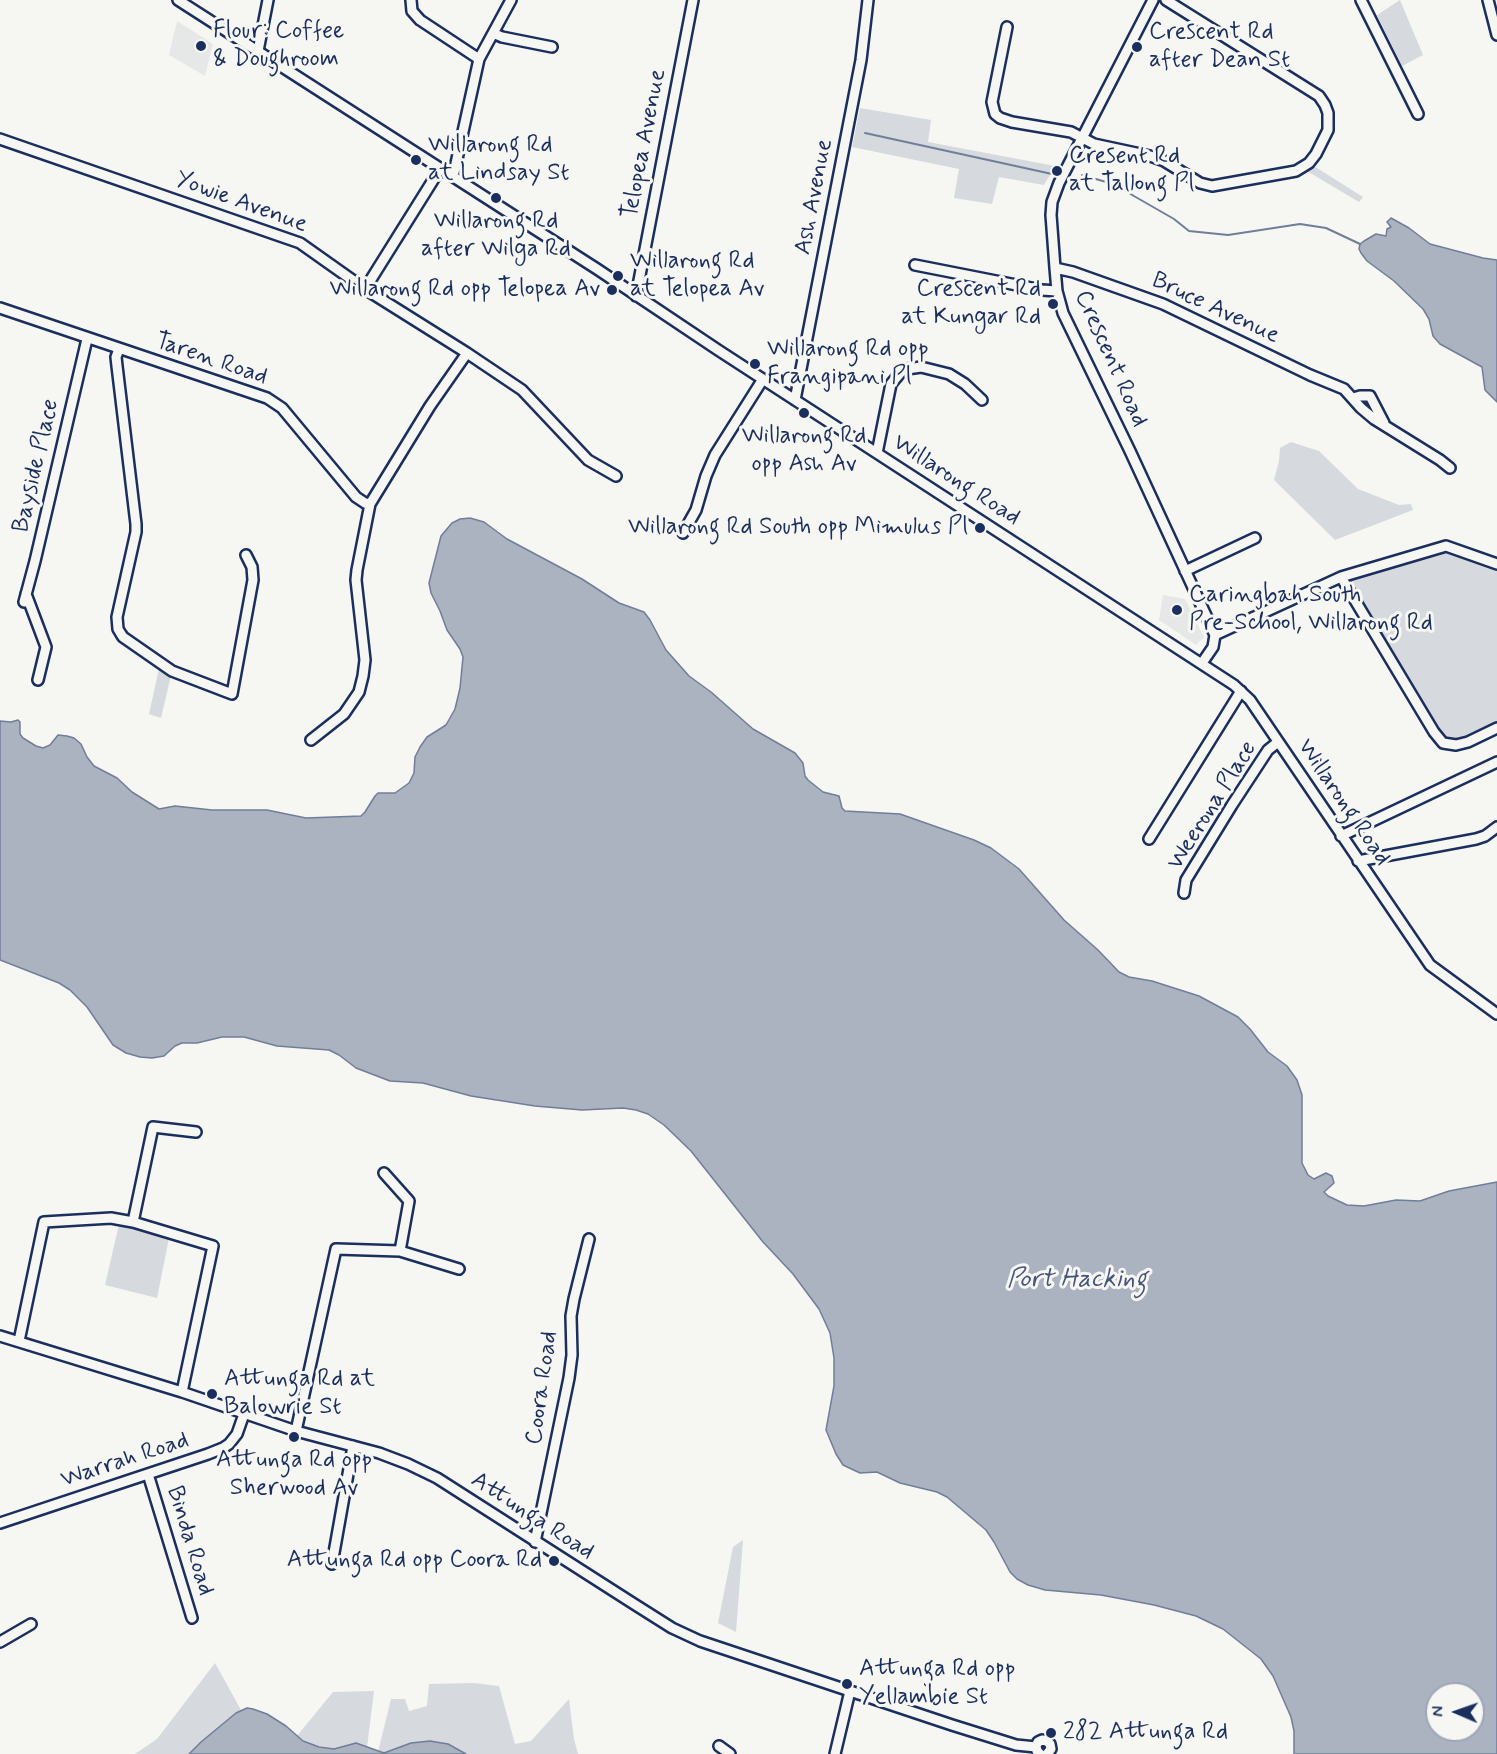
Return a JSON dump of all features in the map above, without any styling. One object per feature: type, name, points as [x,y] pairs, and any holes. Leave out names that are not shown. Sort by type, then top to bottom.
[{"type":"street","name":"Willarong Road","points":[[178,0],[1202,663],[1241,691],[1250,700],[1430,965],[1497,1014]]},
{"type":"street","points":[[258,51],[268,0]]},
{"type":"street","points":[[411,0],[412,11],[420,20],[479,59]]},
{"type":"street","points":[[453,177],[479,59],[511,0]]},
{"type":"street","name":"Telopea Avenue","points":[[636,296],[693,0]]},
{"type":"street","name":"Ash Avenue","points":[[795,400],[859,71],[868,0]]},
{"type":"street","name":"Crescent Road","points":[[1153,0],[1059,183],[1052,202],[1057,291],[1063,313],[1215,635]]},
{"type":"street","points":[[1007,27],[992,102],[995,114],[1005,120],[1071,132],[1094,144],[1150,156],[1164,161],[1200,183],[1212,186],[1302,168],[1316,154],[1328,130],[1329,120],[1325,105],[1319,96],[1166,0]]},
{"type":"street","points":[[1361,0],[1418,114]]},
{"type":"street","points":[[1488,0],[1497,35]]},
{"type":"street","points":[[493,33],[502,37],[552,47]]},
{"type":"street","name":"Yowie Avenue","points":[[0,139],[290,239],[309,249],[365,289],[467,353],[529,396],[588,460],[616,476]]},
{"type":"street","points":[[365,289],[440,169]]},
{"type":"street","points":[[915,265],[1057,291]]},
{"type":"street","name":"Bruce Avenue","points":[[1055,268],[1065,269],[1163,304],[1344,389],[1361,408],[1450,468]]},
{"type":"street","name":"Taren Road","points":[[0,308],[267,398],[282,408],[356,497],[370,504]]},
{"type":"street","name":"Bayside Place","points":[[38,680],[46,647],[25,598],[87,339]]},
{"type":"street","points":[[119,349],[116,357],[136,524],[117,617],[121,634],[172,671],[232,694],[253,579],[252,567],[246,555]]},
{"type":"street","points":[[311,740],[344,714],[359,692],[363,676],[365,660],[356,580],[370,504],[430,406],[467,353]]},
{"type":"street","points":[[877,453],[891,384],[901,372],[913,367],[928,368],[949,374],[965,384],[982,400]]},
{"type":"street","points":[[683,532],[696,510],[715,455],[763,379]]},
{"type":"street","name":"Bruce Avenue","points":[[1353,398],[1370,396],[1387,427]]},
{"type":"street","points":[[1185,572],[1255,538]]},
{"type":"street","points":[[1202,663],[1213,647],[1215,635],[1341,577],[1446,546],[1497,564]]},
{"type":"street","points":[[1341,577],[1434,732],[1443,743],[1456,745],[1468,742],[1497,728]]},
{"type":"street","points":[[1149,839],[1241,691]]},
{"type":"street","name":"Weerona Place","points":[[1184,893],[1186,880],[1232,805],[1268,750],[1278,742]]},
{"type":"street","points":[[1341,836],[1497,762]]},
{"type":"street","points":[[1358,861],[1476,839],[1485,836],[1497,827]]},
{"type":"street","points":[[133,1222],[153,1127],[196,1132]]},
{"type":"street","points":[[384,1173],[409,1201],[400,1251]]},
{"type":"street","points":[[19,1341],[44,1222],[111,1218],[133,1222],[213,1246],[182,1392]]},
{"type":"street","name":"Coora Road","points":[[535,1542],[569,1378],[572,1355],[571,1316],[589,1239]]},
{"type":"street","points":[[296,1431],[336,1250],[400,1251],[459,1269]]},
{"type":"street","name":"Attunga Road","points":[[0,1336],[182,1392],[296,1431],[394,1458],[437,1478],[672,1628],[717,1647],[1016,1745],[1038,1751],[1040,1740],[1047,1741],[1051,1747],[1047,1754]]},
{"type":"street","name":"Warrah Road","points":[[0,1523],[208,1454],[229,1444],[237,1434],[244,1414]]},
{"type":"street","points":[[332,1564],[353,1446]]},
{"type":"street","name":"Binda Road","points":[[148,1474],[192,1618]]},
{"type":"street","points":[[0,1642],[31,1624]]},
{"type":"street","points":[[835,1754],[850,1691]]},
{"type":"street","points":[[719,1746],[730,1754]]},
{"type":"shaded area","points":[[1400,0],[1423,55],[1402,66],[1377,15]]},
{"type":"shaded area","points":[[177,21],[213,44],[205,76],[169,55]]},
{"type":"shaded area","points":[[860,108],[931,120],[928,142],[1055,166],[1044,185],[999,177],[992,204],[954,198],[959,169],[852,147]]},
{"type":"shaded area","points":[[1309,163],[1363,197],[1359,202],[1302,168]]},
{"type":"shaded area","points":[[1291,442],[1319,451],[1358,489],[1399,505],[1411,504],[1413,510],[1335,540],[1274,480],[1280,448]]},
{"type":"shaded area","points":[[1450,550],[1497,567],[1497,724],[1457,741],[1446,740],[1348,585],[1353,576]]},
{"type":"shaded area","points":[[1163,595],[1185,599],[1204,637],[1196,645],[1159,620]]},
{"type":"shaded area","points":[[160,664],[172,671],[161,718],[149,714]]},
{"type":"shaded area","points":[[120,1220],[170,1233],[157,1298],[105,1285]]},
{"type":"shaded area","points":[[743,1540],[736,1632],[718,1623],[733,1547]]},
{"type":"shaded area","points":[[215,1663],[241,1710],[189,1754],[135,1754],[157,1739]]},
{"type":"shaded area","points":[[474,1683],[499,1686],[515,1744],[531,1741],[569,1699],[578,1754],[466,1754],[448,1744],[430,1741],[411,1743],[389,1752],[378,1752],[391,1699],[405,1699],[409,1711],[427,1706],[429,1684]]},
{"type":"shaded area","points":[[374,1691],[367,1747],[356,1743],[329,1749],[309,1744],[297,1736],[333,1692]]},
{"type":"water","points":[[1391,218],[1430,244],[1497,260],[1497,402],[1485,390],[1482,367],[1440,344],[1433,336],[1429,319],[1423,309],[1394,281],[1367,261],[1361,253],[1360,244],[1364,241],[1376,234],[1386,236],[1387,229],[1391,227],[1387,222]]},
{"type":"water","name":"Port Hacking","points":[[470,518],[484,522],[507,539],[582,579],[619,603],[644,612],[666,650],[689,676],[753,729],[795,753],[803,763],[808,780],[823,792],[839,796],[845,811],[900,814],[991,848],[1019,869],[1064,920],[1119,972],[1129,977],[1152,981],[1199,996],[1238,1017],[1268,1052],[1287,1066],[1297,1080],[1302,1095],[1302,1163],[1308,1175],[1314,1179],[1326,1173],[1332,1176],[1334,1183],[1324,1192],[1328,1196],[1347,1205],[1364,1206],[1396,1200],[1420,1201],[1449,1191],[1497,1182],[1497,1754],[1294,1754],[1294,1731],[1291,1717],[1273,1676],[1261,1659],[1223,1629],[1196,1616],[1154,1605],[1101,1595],[1045,1590],[1028,1585],[1010,1572],[986,1530],[947,1497],[937,1492],[900,1483],[877,1472],[860,1473],[843,1465],[826,1430],[834,1386],[834,1358],[830,1333],[819,1309],[793,1274],[763,1242],[691,1151],[664,1125],[648,1114],[623,1108],[582,1110],[535,1106],[471,1096],[423,1083],[390,1081],[356,1068],[329,1050],[277,1046],[244,1037],[222,1037],[197,1043],[182,1043],[164,1056],[140,1057],[126,1053],[113,1045],[87,1007],[70,990],[59,983],[0,960],[0,721],[18,720],[20,734],[23,738],[43,748],[50,745],[58,735],[74,738],[81,744],[94,766],[117,778],[132,792],[159,809],[175,806],[212,810],[267,810],[306,818],[361,816],[378,793],[395,793],[409,783],[414,773],[415,757],[420,747],[427,737],[446,725],[455,709],[463,657],[447,630],[429,583],[441,536],[452,523]]},
{"type":"water","points":[[247,1708],[267,1714],[286,1726],[303,1741],[319,1747],[334,1749],[356,1743],[384,1753],[411,1743],[430,1741],[448,1744],[466,1754],[189,1754],[236,1713]]},
{"type":"waterway","points":[[865,133],[1052,174]]},
{"type":"waterway","points":[[1082,175],[1113,184],[1174,219],[1189,231],[1228,235],[1300,224],[1326,228],[1360,244]]},
{"type":"place","name":"Flour: Coffee & Doughroom","points":[[201,46]]},
{"type":"place","name":"Crescent Rd after Dean St","points":[[1137,47]]},
{"type":"place","name":"Willarong Rd at Lindsay St","points":[[416,160]]},
{"type":"place","name":"Cresent Rd at Tallong Pl","points":[[1057,171]]},
{"type":"place","name":"Willarong Rd after Wilga Rd","points":[[496,198]]},
{"type":"place","name":"Willarong Rd at Telopea Av","points":[[618,276]]},
{"type":"place","name":"Willarong Rd opp Telopea Av","points":[[612,290]]},
{"type":"place","name":"Crescent Rd at Kungar Rd","points":[[1053,304]]},
{"type":"place","name":"Willarong Rd opp Frangipani Pl","points":[[755,364]]},
{"type":"place","name":"Willarong Rd opp Ash Av","points":[[804,413]]},
{"type":"place","name":"Willarong Rd South opp Mimulus Pl","points":[[980,528]]},
{"type":"place","name":"Caringbah South Pre-School, Willarong Rd","points":[[1177,610]]},
{"type":"place","name":"Attunga Rd at Balowrie St","points":[[212,1394]]},
{"type":"place","name":"Attunga Rd opp Sherwood Av","points":[[294,1437]]},
{"type":"place","name":"Attunga Rd opp Coora Rd","points":[[554,1561]]},
{"type":"place","name":"Attunga Rd opp Yellambie St","points":[[847,1684]]},
{"type":"place","name":"282 Attunga Rd","points":[[1051,1733]]}]
